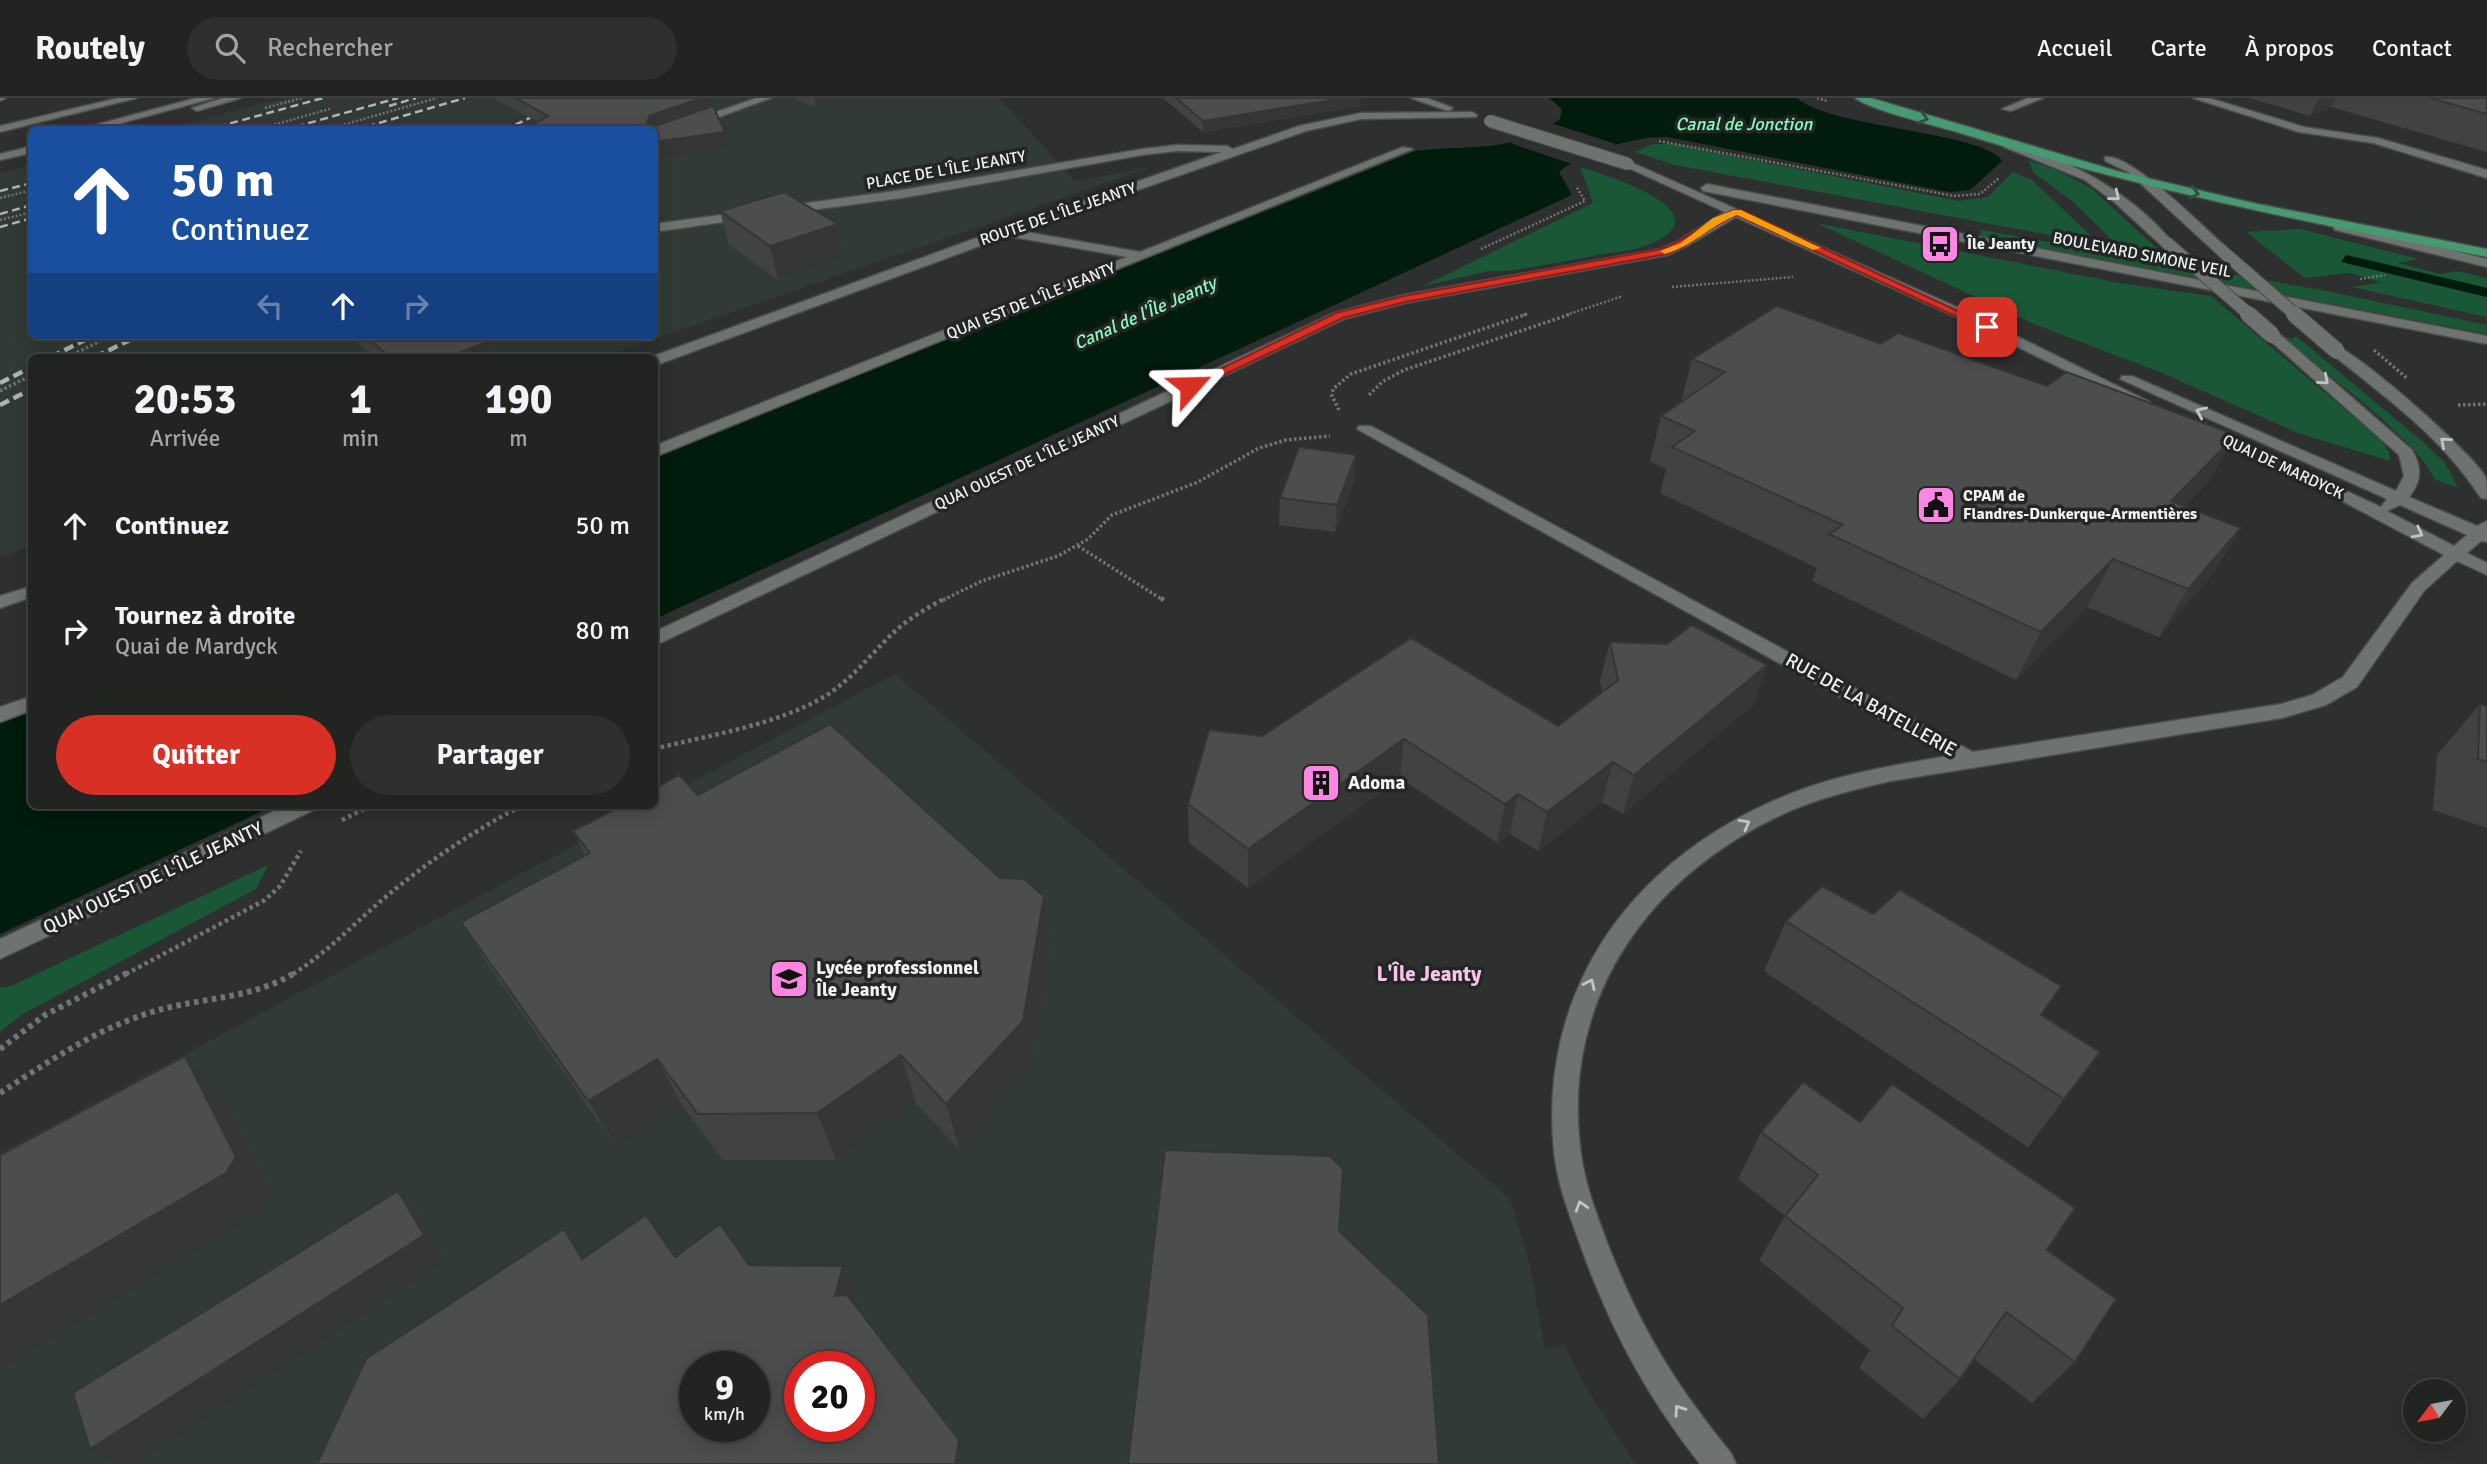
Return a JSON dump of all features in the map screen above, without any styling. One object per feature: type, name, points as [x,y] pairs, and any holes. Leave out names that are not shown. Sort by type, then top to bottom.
[{"type":"main road","points":[[1860,98],[1987,137],[2148,175],[2306,219],[2487,253]]},
{"type":"main road","points":[[1896,98],[2019,134]]},
{"type":"main road","points":[[2247,191],[2487,243]]},
{"type":"street","points":[[0,121],[97,98]]},
{"type":"street","points":[[0,129],[132,98]]},
{"type":"street","points":[[97,126],[209,98]]},
{"type":"street","points":[[126,126],[236,98]]},
{"type":"street","points":[[658,137],[766,98]]},
{"type":"street","points":[[1416,98],[1628,164]]},
{"type":"street","points":[[2007,109],[2038,98]]},
{"type":"street","points":[[2198,98],[2303,130],[2374,140],[2487,174]]},
{"type":"street","name":"ROUTE DE L'ÎLE JEANTY","points":[[658,360],[1005,232],[1303,128],[1352,117],[1472,115]]},
{"type":"street","points":[[1987,137],[2089,178],[2117,198],[2406,453],[2413,476],[2409,487],[2397,500],[2379,512]]},
{"type":"street","points":[[0,149],[28,143]]},
{"type":"street","name":"PLACE DE L'ÎLE JEANTY","points":[[658,228],[902,194],[1152,150],[1242,149]]},
{"type":"street","name":"QUAI EST DE L'ÎLE JEANTY","points":[[658,450],[1407,149]]},
{"type":"street","points":[[0,157],[28,150]]},
{"type":"street","points":[[2104,157],[2148,175],[2221,250],[2453,448],[2476,473],[2487,495]]},
{"type":"street","name":"QUAI DE MARDYCK","points":[[1628,164],[1963,315],[2101,383],[2379,512],[2487,570]]},
{"type":"street","name":"BOULEVARD SIMONE VEIL","points":[[1628,164],[1735,194],[2487,340]]},
{"type":"street","name":"QUAI OUEST DE L'ÎLE JEANTY","points":[[658,638],[1339,316],[1404,299],[1675,249],[1716,220],[1737,212]]},
{"type":"street","points":[[2306,219],[2487,263]]},
{"type":"street","points":[[1005,232],[1143,256]]},
{"type":"street","name":"QUAI DE MARDYCK","points":[[1963,315],[2093,365],[2397,500],[2485,532]]},
{"type":"street","name":"RUE DE LA BATELLERIE","points":[[1365,429],[1971,760],[2282,711],[2319,700],[2350,682],[2418,587],[2485,532]]},
{"type":"street","points":[[0,602],[28,592]]},
{"type":"street","points":[[0,715],[28,704]]},
{"type":"street","points":[[1720,1464],[1697,1436],[1643,1357],[1588,1230],[1567,1152],[1565,1117],[1564,1083],[1577,1016],[1603,957],[1626,922],[1647,897],[1695,855],[1727,834],[1784,805],[1853,784],[1971,760]]},
{"type":"street","name":"QUAI OUEST DE L'ÎLE JEANTY","points":[[0,950],[298,809]]},
{"type":"path","points":[[339,126],[437,98]]},
{"type":"path","points":[[269,126],[333,108]]},
{"type":"path","points":[[1651,141],[1682,144],[1954,196],[1984,192],[2004,173]]},
{"type":"path","points":[[1476,251],[1585,201],[1575,185]]},
{"type":"path","points":[[0,198],[28,191]]},
{"type":"path","points":[[0,220],[28,213]]},
{"type":"path","points":[[1667,288],[1795,277]]},
{"type":"path","points":[[1365,429],[1362,413],[1365,399],[1382,382],[1404,370],[1631,293]]},
{"type":"path","points":[[1365,429],[1349,419],[1334,404],[1333,389],[1340,381],[1379,363],[1536,311]]},
{"type":"path","points":[[74,354],[102,340]]},
{"type":"path","points":[[0,391],[28,377]]},
{"type":"path","points":[[658,748],[746,726],[800,708],[826,695],[852,676],[895,631],[932,605],[982,581],[1058,556],[1078,546],[1112,515],[1198,482],[1259,448],[1277,442],[1365,429]]},
{"type":"path","points":[[1078,546],[1164,601]]},
{"type":"path","points":[[0,1093],[106,1028],[157,1010],[247,994],[287,978],[331,947],[424,866],[486,824],[515,809]]},
{"type":"path","points":[[0,1048],[45,1015],[265,900],[280,886],[304,845]]},
{"type":"shaded area","points":[[285,98],[999,98],[1075,181],[1152,167],[658,338],[658,126],[177,126]]},
{"type":"shaded area","points":[[28,166],[28,340],[651,340],[611,354],[28,354],[28,548],[0,557],[0,173]]},
{"type":"shaded area","name":"Lycée professionnel Île Jeanty","points":[[895,674],[1510,1199],[1530,1265],[1545,1350],[1564,1345],[1585,1386],[1635,1464],[0,1464],[0,1153],[643,809],[658,809],[658,800]]},
{"type":"green space","points":[[1653,144],[1672,144],[1959,201],[1988,197],[2013,172],[2032,180],[2090,235],[2087,241],[2081,241],[1675,165],[1635,152]]},
{"type":"green space","points":[[2028,160],[2056,170],[2091,188],[2165,256],[2120,248],[2071,200],[2034,173]]},
{"type":"green space","points":[[1580,167],[1634,186],[1654,197],[1669,208],[1675,220],[1670,232],[1650,244],[1633,249],[1508,271],[1489,271],[1423,286],[1593,203]]},
{"type":"green space","points":[[1816,223],[2120,283],[2211,296],[2381,440],[2389,452],[2390,461],[2298,433],[2162,373],[2034,324]]},
{"type":"green space","points":[[2300,229],[2419,259],[2398,263],[2440,274],[2457,271],[2487,278],[2487,288],[2346,255],[2342,262],[2487,297],[2487,317],[2352,287],[2381,282],[2349,273],[2305,278],[2246,232]]},
{"type":"green space","points":[[1981,230],[2322,290],[2487,325],[2487,334],[1980,236]]},
{"type":"green space","points":[[2281,336],[2292,339],[2296,336],[2423,442],[2445,463],[2458,488],[2434,479],[2426,464],[2389,426]]},
{"type":"green space","points":[[268,865],[256,889],[21,1015],[0,1032],[0,988],[11,986]]},
{"type":"water","points":[[1549,98],[1797,98],[1815,108],[1841,116],[1968,143],[1990,151],[2002,161],[1970,190],[1949,192],[1667,137],[1640,139],[1610,146],[1582,157],[1559,172],[1572,195],[658,618],[658,456],[1415,151],[1490,146],[1525,138],[1560,119],[1562,109]]},
{"type":"water","points":[[2346,255],[2487,288],[2487,297],[2341,262]]},
{"type":"water","points":[[28,710],[28,809],[266,809],[0,934],[0,722]]},
{"type":"pier","points":[[1554,124],[1616,144],[1572,164],[1510,143]]},
{"type":"building","points":[[516,98],[701,98],[649,116],[647,126],[531,126],[548,116]]},
{"type":"building","points":[[1176,98],[1344,98],[1203,121]]},
{"type":"building","points":[[2430,98],[2487,98],[2487,114]]},
{"type":"building","points":[[713,106],[725,132],[658,141],[658,126],[656,126]]},
{"type":"building","points":[[784,192],[838,224],[770,246],[720,211]]},
{"type":"building","name":"CPAM de Flandres-Dunkerque-Armentières","points":[[1777,306],[1881,344],[1898,333],[2047,386],[2067,372],[2236,435],[2171,501],[2241,528],[2188,589],[2113,559],[2041,632],[1829,534],[1843,525],[1672,447],[1695,431],[1661,416],[1725,372],[1692,359]]},
{"type":"building","points":[[370,340],[488,342],[455,354],[386,354]]},
{"type":"building","points":[[1299,447],[1356,455],[1337,505],[1280,498]]},
{"type":"building","points":[[1692,625],[1767,665],[1634,775],[1613,762],[1547,812],[1518,794],[1505,804],[1404,739],[1248,849],[1188,804],[1209,730],[1262,736],[1411,638],[1558,726],[1618,680],[1610,642],[1667,644]]},
{"type":"building","points":[[2480,704],[2487,706],[2487,762],[2478,759]]},
{"type":"building","points":[[830,724],[1000,878],[1024,879],[1044,896],[1023,1021],[946,1104],[901,1055],[817,1113],[698,1114],[657,1059],[588,1101],[461,922],[590,853],[573,831],[615,809],[658,809],[658,787],[679,775],[698,795]]},
{"type":"building","points":[[1822,886],[1873,914],[1900,890],[2061,986],[2041,1015],[2100,1052],[2064,1099],[1786,921]]},
{"type":"building","points":[[185,1056],[236,1157],[226,1173],[0,1305],[0,1155]]},
{"type":"building","points":[[1803,1082],[1860,1122],[1892,1084],[2075,1208],[2047,1250],[2116,1299],[2075,1362],[2006,1312],[1960,1379],[1892,1326],[1903,1308],[1785,1216],[1818,1175],[1761,1132]]},
{"type":"building","points":[[1165,1150],[1330,1156],[1343,1169],[1339,1231],[1428,1315],[1439,1464],[1128,1464]]},
{"type":"building","points":[[398,1191],[424,1235],[90,1449],[73,1393]]},
{"type":"building","points":[[646,1215],[675,1257],[720,1224],[749,1265],[843,1266],[835,1296],[847,1295],[959,1440],[955,1464],[317,1464],[366,1359],[564,1229],[582,1259]]},
{"type":"railway","points":[[221,126],[323,98]]},
{"type":"railway","points":[[298,126],[398,98]]},
{"type":"railway","points":[[389,106],[416,98]]},
{"type":"railway","points":[[369,126],[465,98]]},
{"type":"railway","points":[[512,126],[572,98]]},
{"type":"railway","points":[[0,191],[28,184]]},
{"type":"railway","points":[[0,214],[28,206]]},
{"type":"railway","points":[[0,227],[28,219]]},
{"type":"railway","points":[[57,354],[85,340]]},
{"type":"railway","points":[[101,354],[130,340]]},
{"type":"railway","points":[[0,383],[28,369]]},
{"type":"railway","points":[[0,405],[28,391]]},
{"type":"slow traffic","points":[[1665,251],[1684,245],[1716,220],[1737,212],[1816,248]]},
{"type":"place","name":"Île Jeanty","points":[[1940,244]]},
{"type":"place","name":"CPAM de Flandres-Dunkerque-Armentières","points":[[1936,505]]},
{"type":"place","name":"Adoma","points":[[1321,783]]},
{"type":"place","name":"Lycée professionnel Île Jeanty","points":[[789,979]]},
{"type":"district","name":"L'Île Jeanty","points":[[1429,974]]},
{"type":"route","points":[[1190,386],[1339,316],[1404,299],[1675,249],[1716,220],[1737,212],[1987,327]]},
{"type":"water label","name":"Canal de Jonction","points":[[1744,124]]},
{"type":"water label","name":"Canal de l'Île Jeanty","points":[[1145,313]]}]
